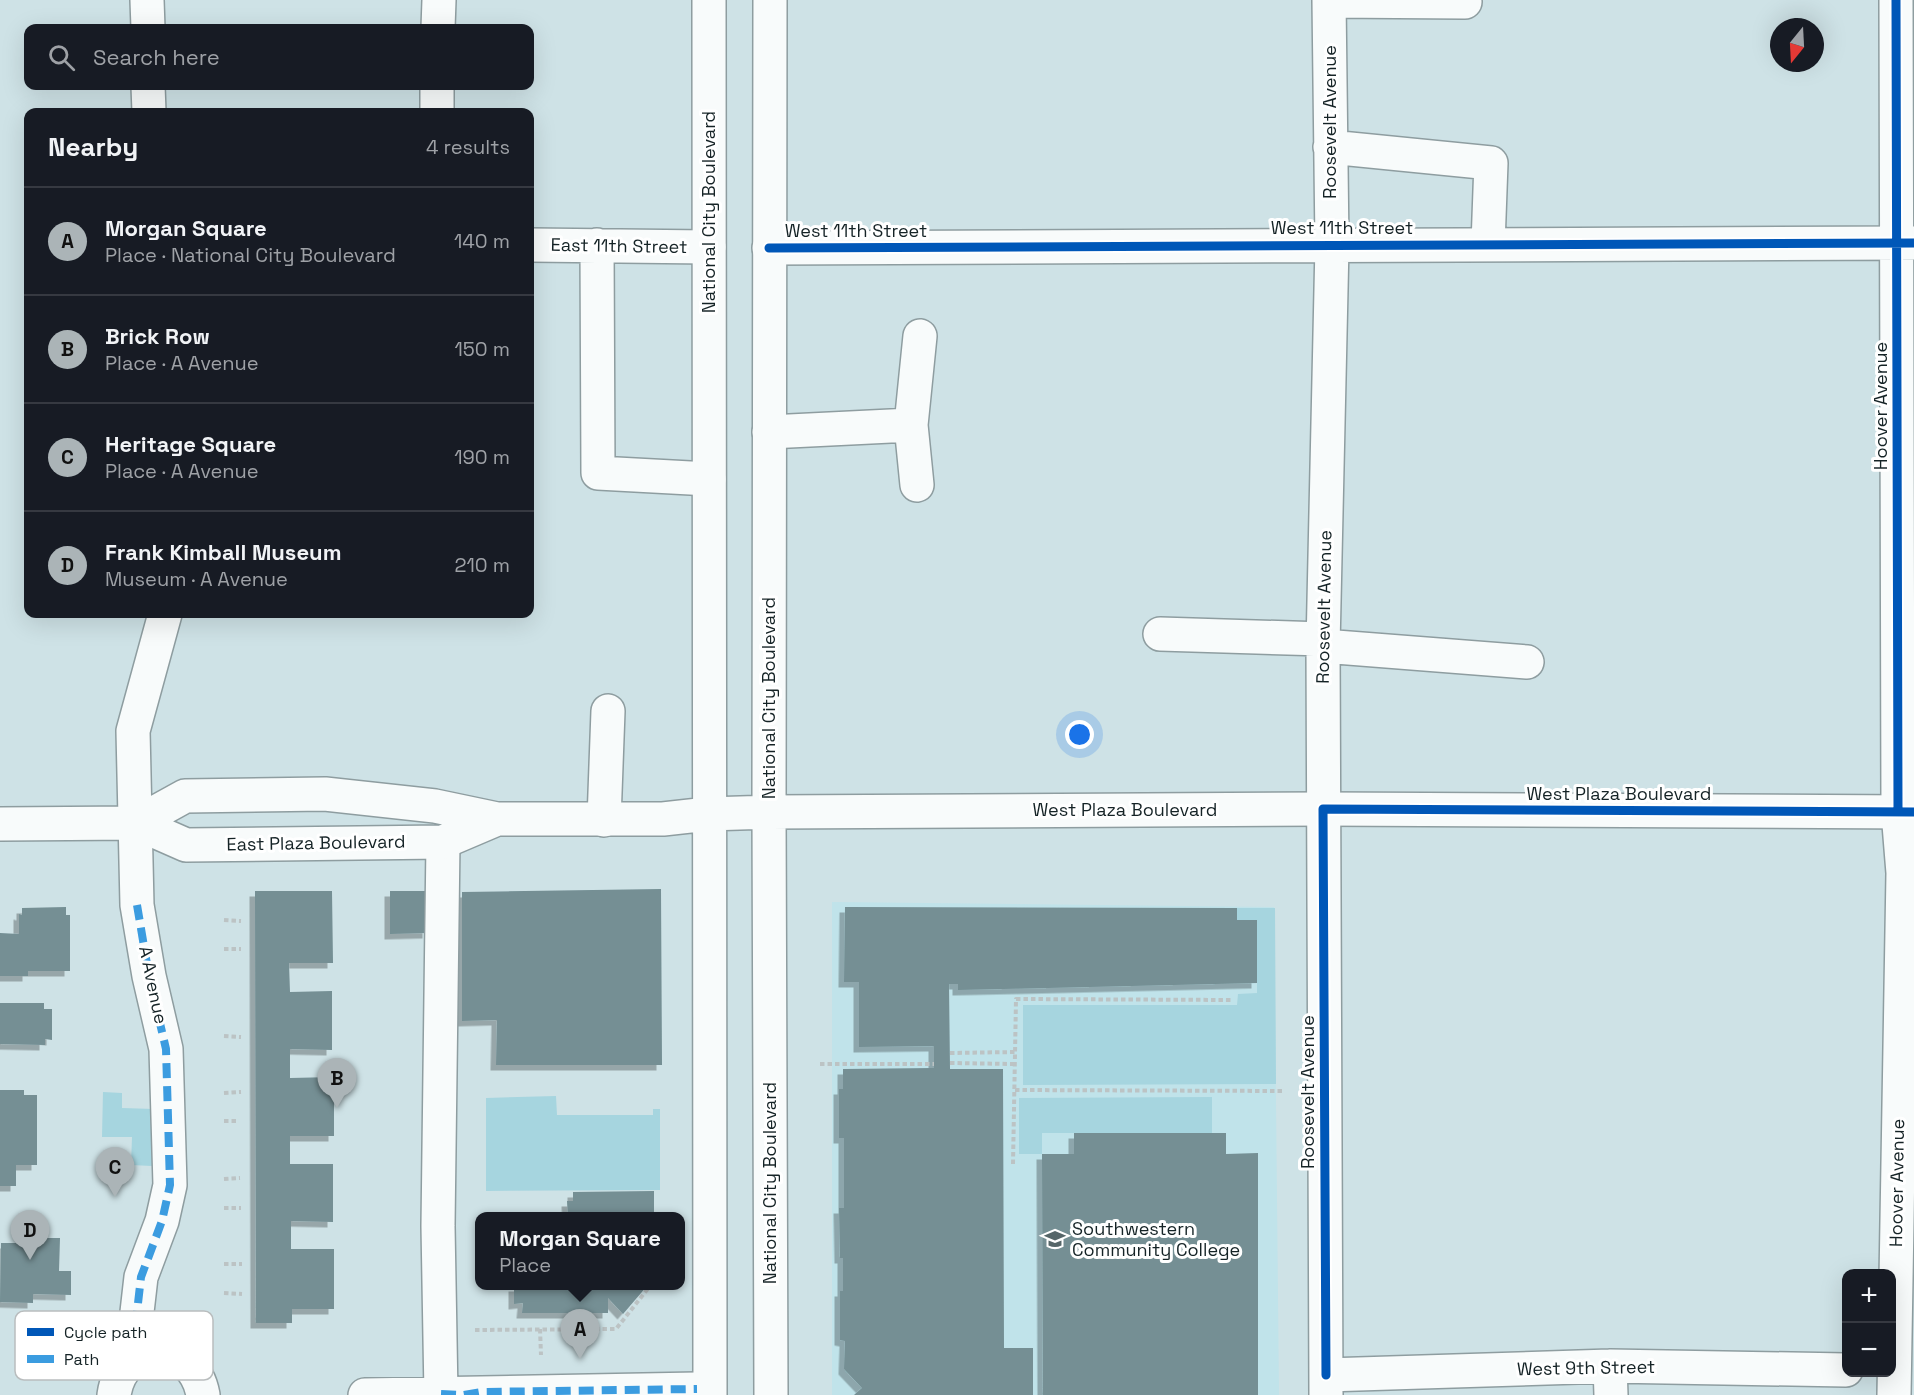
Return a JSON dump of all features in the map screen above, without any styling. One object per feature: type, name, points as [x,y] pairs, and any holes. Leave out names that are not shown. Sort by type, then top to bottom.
[{"type":"street","points":[[147,0],[148,24]]},
{"type":"street","points":[[438,24],[439,0]]},
{"type":"street","name":"National City Boulevard","points":[[704,1392],[708,814],[709,0]]},
{"type":"street","name":"National City Boulevard","points":[[770,0],[768,812],[771,1395]]},
{"type":"street","name":"Hoover Avenue","points":[[1896,0],[1905,42],[1906,812],[1903,873],[1898,1377]]},
{"type":"street","points":[[1329,1],[1465,2]]},
{"type":"street","name":"Roosevelt Avenue","points":[[1326,1385],[1323,642],[1332,245],[1329,1]]},
{"type":"street","points":[[148,90],[149,108]]},
{"type":"street","points":[[436,108],[437,90]]},
{"type":"street","points":[[1330,147],[1491,163],[1488,244]]},
{"type":"street","name":"West 11th Street","points":[[769,248],[1905,243]]},
{"type":"street","name":"East 11th Street","points":[[534,245],[709,247]]},
{"type":"street","points":[[597,245],[598,473],[709,478]]},
{"type":"street","points":[[917,485],[911,425],[920,336]]},
{"type":"street","points":[[769,432],[911,425]]},
{"type":"street","name":"A Avenue","points":[[137,1311],[141,1277],[162,1221],[170,1185],[166,1049],[149,976],[137,905],[133,731],[164,618]]},
{"type":"street","points":[[1160,634],[1323,642],[1527,662]]},
{"type":"street","points":[[604,820],[608,711]]},
{"type":"street","name":"East Plaza Boulevard","points":[[136,823],[185,796],[325,794],[435,806],[497,819],[663,819],[708,814],[768,812]]},
{"type":"street","name":"West Plaza Boulevard","points":[[768,812],[1323,809],[1906,812]]},
{"type":"street","name":"East Plaza Boulevard","points":[[0,824],[136,823],[186,845],[443,842],[497,819]]},
{"type":"street","points":[[441,1395],[438,1226],[443,842]]},
{"type":"street","name":"West 9th Street","points":[[1326,1385],[1611,1380],[1842,1370]]},
{"type":"street","points":[[114,1395],[117,1380]]},
{"type":"street","points":[[200,1380],[203,1395]]},
{"type":"street","points":[[365,1395],[463,1395],[480,1392],[704,1392]]},
{"type":"path","points":[[224,920],[241,921]]},
{"type":"path","points":[[224,949],[241,949]]},
{"type":"path","points":[[1013,1164],[1016,999],[1233,1000]]},
{"type":"path","points":[[224,1036],[241,1036]]},
{"type":"path","points":[[950,1053],[1016,1052]]},
{"type":"path","points":[[950,1063],[1016,1064]]},
{"type":"path","points":[[820,1064],[934,1064]]},
{"type":"path","points":[[1015,1090],[1283,1091]]},
{"type":"path","points":[[224,1093],[241,1092]]},
{"type":"path","points":[[224,1120],[239,1121]]},
{"type":"path","points":[[224,1179],[240,1179]]},
{"type":"path","points":[[224,1208],[241,1208]]},
{"type":"path","points":[[224,1264],[242,1264]]},
{"type":"path","points":[[474,1330],[616,1329],[647,1290]]},
{"type":"path","points":[[224,1293],[242,1294]]},
{"type":"shaded area","name":"Southwestern Community College","points":[[832,902],[1274,907],[1279,1395],[832,1395]]},
{"type":"shaded area","points":[[1237,908],[1275,908],[1276,1084],[1023,1085],[1023,1005],[1237,1005],[1238,994],[1257,993],[1257,920],[1237,920]]},
{"type":"shaded area","points":[[103,1092],[122,1093],[122,1108],[154,1109],[152,1166],[131,1165],[132,1137],[102,1137]]},
{"type":"shaded area","points":[[556,1096],[557,1115],[653,1115],[653,1109],[660,1109],[660,1190],[486,1191],[486,1098]]},
{"type":"shaded area","points":[[1212,1097],[1212,1133],[1042,1133],[1042,1154],[1019,1154],[1019,1098]]},
{"type":"building","points":[[661,889],[662,1065],[496,1065],[497,1020],[462,1021],[462,892]]},
{"type":"building","points":[[255,891],[332,891],[333,963],[289,963],[290,992],[332,991],[332,1050],[290,1049],[290,1078],[334,1077],[334,1136],[290,1136],[290,1164],[333,1164],[333,1222],[291,1221],[291,1249],[334,1249],[334,1309],[292,1309],[292,1323],[256,1323]]},
{"type":"building","points":[[390,891],[428,891],[428,933],[390,934]]},
{"type":"building","points":[[66,907],[66,915],[70,915],[70,971],[28,971],[28,976],[0,976],[0,933],[19,934],[19,914],[22,915],[22,908]]},
{"type":"building","points":[[845,907],[1237,908],[1237,920],[1257,920],[1257,983],[958,990],[958,984],[949,984],[950,1069],[1003,1069],[1004,1348],[1033,1348],[1033,1395],[854,1395],[862,1388],[844,1369],[845,1341],[840,1340],[843,1258],[840,1258],[839,1208],[844,1208],[844,1138],[839,1138],[839,1089],[843,1089],[843,1069],[934,1068],[934,1046],[859,1047],[859,982],[844,982]]},
{"type":"building","points":[[0,1003],[44,1003],[44,1009],[52,1009],[52,1040],[45,1039],[45,1045],[0,1044]]},
{"type":"building","points":[[0,1090],[24,1090],[24,1095],[37,1095],[37,1165],[16,1165],[16,1186],[0,1186]]},
{"type":"building","points":[[1074,1133],[1226,1133],[1226,1154],[1258,1153],[1258,1395],[1043,1395],[1042,1154],[1074,1154]]},
{"type":"building","points":[[654,1191],[654,1212],[568,1212],[567,1201],[573,1201],[573,1192]]},
{"type":"building","points":[[23,1238],[60,1238],[59,1271],[71,1271],[71,1295],[33,1294],[33,1303],[0,1302],[1,1243],[24,1243]]},
{"type":"building","points":[[514,1290],[644,1290],[623,1314],[608,1298],[608,1313],[522,1313],[523,1303],[514,1304]]},
{"type":"marked path","points":[[137,905],[149,976],[166,1049],[170,1185],[162,1221],[141,1277],[137,1311]]},
{"type":"marked path","points":[[441,1394],[697,1389]]},
{"type":"cycle path","points":[[1896,0],[1898,812]]},
{"type":"cycle path","points":[[769,248],[1914,243]]},
{"type":"cycle path","points":[[1326,1375],[1323,809],[1914,812]]},
{"type":"place","name":"Brick Row","points":[[337,1108]]},
{"type":"place","name":"Heritage Square","points":[[115,1197]]},
{"type":"place","name":"Southwestern Community College","points":[[1055,1239]]},
{"type":"place","name":"Frank Kimball Museum","points":[[30,1260]]},
{"type":"place","name":"Morgan Square","points":[[580,1359]]}]
